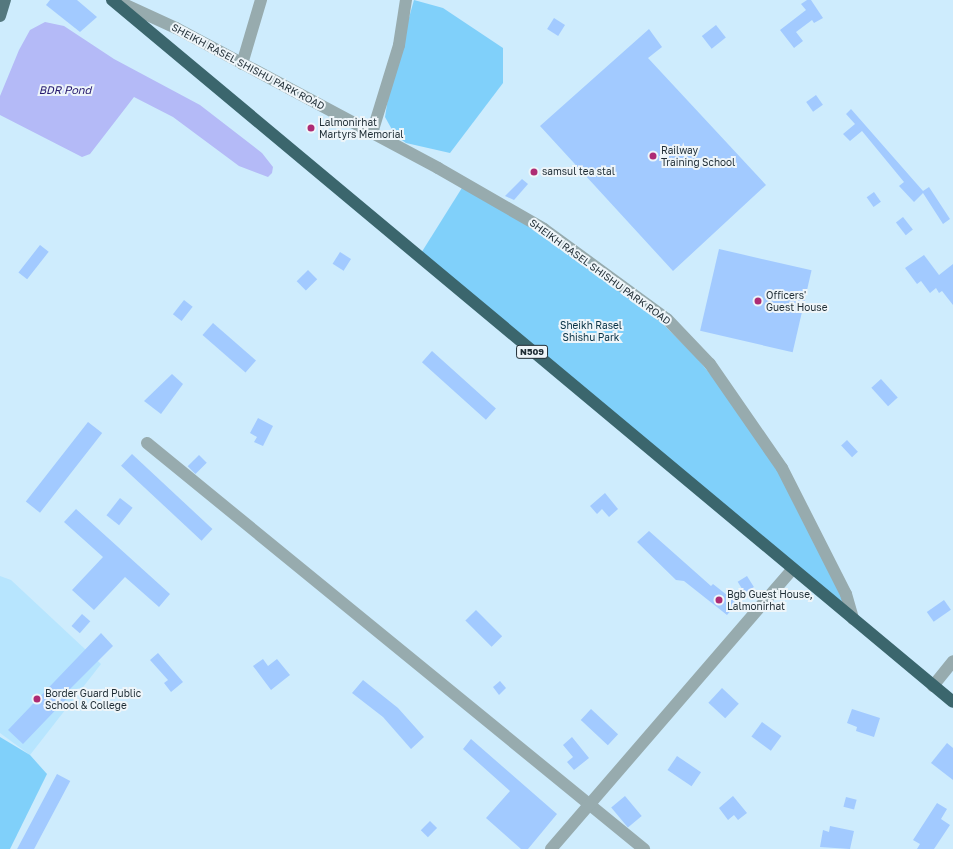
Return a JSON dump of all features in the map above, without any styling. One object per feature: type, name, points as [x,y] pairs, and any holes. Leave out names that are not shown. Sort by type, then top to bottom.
[{"type":"highway","name":"N509","points":[[113,0],[953,702]]},
{"type":"main road","points":[[0,16],[5,0]]},
{"type":"street","name":"SHEIKH RASEL SHISHU PARK ROAD","points":[[113,0],[176,28],[372,133],[544,229],[667,319],[710,364],[782,468],[846,594],[853,619]]},
{"type":"street","points":[[242,64],[261,0]]},
{"type":"street","points":[[372,133],[399,45],[406,0]]},
{"type":"street","points":[[147,443],[587,806],[644,849]]},
{"type":"street","points":[[551,849],[587,806],[673,711],[793,569]]},
{"type":"street","points":[[934,686],[953,660]]},
{"type":"shaded area","name":"Border Guard Public School & College","points":[[0,576],[11,580],[101,664],[30,755],[0,733]]},
{"type":"green space","points":[[414,0],[443,8],[503,48],[503,83],[450,153],[406,143],[395,135],[385,117],[390,85]]},
{"type":"green space","name":"Sheikh Rasel Shishu Park","points":[[465,183],[504,205],[655,316],[697,358],[733,402],[775,465],[853,619],[418,258]]},
{"type":"green space","points":[[0,737],[30,755],[47,774],[10,849],[0,849]]},
{"type":"water","name":"BDR Pond","points":[[45,22],[64,26],[114,59],[200,105],[262,153],[273,167],[272,173],[268,177],[239,166],[173,117],[134,97],[90,154],[82,157],[0,115],[0,96],[19,50],[30,30]]},
{"type":"building","points":[[50,0],[77,0],[97,17],[80,32],[46,5]]},
{"type":"building","points":[[807,0],[811,0],[823,18],[814,23],[812,20],[796,32],[803,41],[794,48],[780,30],[806,10],[801,4]]},
{"type":"building","points":[[554,18],[565,25],[558,36],[547,29]]},
{"type":"building","points":[[716,25],[726,38],[712,49],[702,36]]},
{"type":"building","name":"Railway Training School","points":[[649,29],[662,47],[648,58],[766,185],[673,271],[540,126]]},
{"type":"building","points":[[816,95],[823,105],[813,112],[806,102]]},
{"type":"building","points":[[851,109],[923,191],[929,187],[950,219],[943,224],[923,193],[914,202],[899,186],[904,182],[862,131],[850,141],[843,134],[855,124],[846,114]]},
{"type":"building","points":[[522,179],[528,184],[514,200],[505,196]]},
{"type":"building","points":[[874,192],[881,202],[874,207],[867,197]]},
{"type":"building","points":[[903,217],[913,230],[906,235],[896,223]]},
{"type":"building","points":[[40,245],[49,252],[27,279],[18,273]]},
{"type":"building","name":"Officers' Guest House","points":[[719,249],[812,270],[793,352],[700,331]]},
{"type":"building","points":[[340,252],[351,259],[344,271],[333,264]]},
{"type":"building","points":[[924,255],[939,275],[953,264],[953,305],[942,291],[939,293],[936,288],[930,293],[921,281],[917,284],[905,268]]},
{"type":"building","points":[[308,270],[317,279],[306,291],[297,281]]},
{"type":"building","points":[[184,300],[193,307],[182,321],[173,314]]},
{"type":"building","points":[[213,323],[256,360],[246,372],[203,335]]},
{"type":"building","points":[[432,351],[496,409],[486,420],[422,362]]},
{"type":"building","points":[[172,374],[183,384],[161,414],[144,401]]},
{"type":"building","points":[[881,379],[898,398],[888,406],[871,388]]},
{"type":"building","points":[[258,418],[273,426],[263,446],[254,442],[257,437],[250,433]]},
{"type":"building","points":[[88,422],[102,433],[40,513],[26,502]]},
{"type":"building","points":[[847,440],[858,452],[852,457],[841,445]]},
{"type":"building","points":[[132,454],[212,529],[202,541],[121,466]]},
{"type":"building","points":[[199,455],[207,463],[195,474],[188,466]]},
{"type":"building","points":[[605,493],[618,509],[609,517],[602,509],[597,514],[590,506]]},
{"type":"building","points":[[120,498],[133,508],[119,525],[106,515]]},
{"type":"building","points":[[76,509],[170,594],[159,607],[125,577],[94,610],[72,590],[103,557],[64,522]]},
{"type":"building","points":[[649,531],[711,586],[713,584],[737,603],[727,615],[684,581],[676,580],[637,542]]},
{"type":"building","points":[[747,576],[754,587],[745,593],[738,582]]},
{"type":"building","points":[[944,600],[951,610],[934,622],[927,612]]},
{"type":"building","points":[[476,610],[502,636],[492,647],[465,621]]},
{"type":"building","points":[[82,614],[90,621],[80,633],[72,626]]},
{"type":"building","points":[[101,633],[113,646],[67,692],[70,695],[23,744],[8,730]]},
{"type":"building","points":[[158,653],[183,682],[171,692],[164,683],[168,680],[150,660]]},
{"type":"building","points":[[263,659],[268,666],[277,659],[290,675],[271,690],[253,666]]},
{"type":"building","points":[[363,680],[398,708],[424,737],[411,749],[383,717],[352,693]]},
{"type":"building","points":[[500,681],[506,688],[499,695],[493,687]]},
{"type":"building","points":[[722,688],[739,704],[725,718],[708,703]]},
{"type":"building","points":[[591,709],[618,734],[608,745],[581,720]]},
{"type":"building","points":[[852,709],[880,718],[874,737],[856,731],[857,727],[847,723]]},
{"type":"building","points":[[762,722],[781,736],[771,751],[751,737]]},
{"type":"building","points":[[572,737],[589,758],[574,770],[567,762],[573,757],[563,745]]},
{"type":"building","points":[[471,739],[557,814],[528,849],[521,849],[486,818],[510,791],[463,749]]},
{"type":"building","points":[[947,743],[953,748],[953,780],[931,763]]},
{"type":"building","points":[[677,756],[701,772],[692,786],[667,770]]},
{"type":"building","points":[[57,774],[70,781],[34,849],[17,849]]},
{"type":"building","points":[[625,796],[642,816],[628,827],[611,808]]},
{"type":"building","points":[[733,796],[747,813],[738,820],[734,815],[728,820],[719,808]]},
{"type":"building","points":[[846,797],[857,800],[854,810],[843,807]]},
{"type":"building","points":[[937,803],[947,809],[941,819],[950,825],[934,849],[917,849],[920,844],[913,840]]},
{"type":"building","points":[[430,821],[437,828],[428,837],[421,830]]},
{"type":"building","points":[[830,826],[854,831],[850,849],[820,847],[823,830],[829,832]]},
{"type":"place","name":"Lalmonirhat Martyrs Memorial","points":[[311,128]]},
{"type":"place","name":"Railway Training School","points":[[653,156]]},
{"type":"place","name":"samsul tea stal","points":[[534,172]]},
{"type":"place","name":"Officers' Guest House","points":[[758,301]]},
{"type":"place","name":"Bgb Guest House, Lalmonirhat","points":[[719,600]]},
{"type":"place","name":"Border Guard Public School & College","points":[[37,699]]}]
